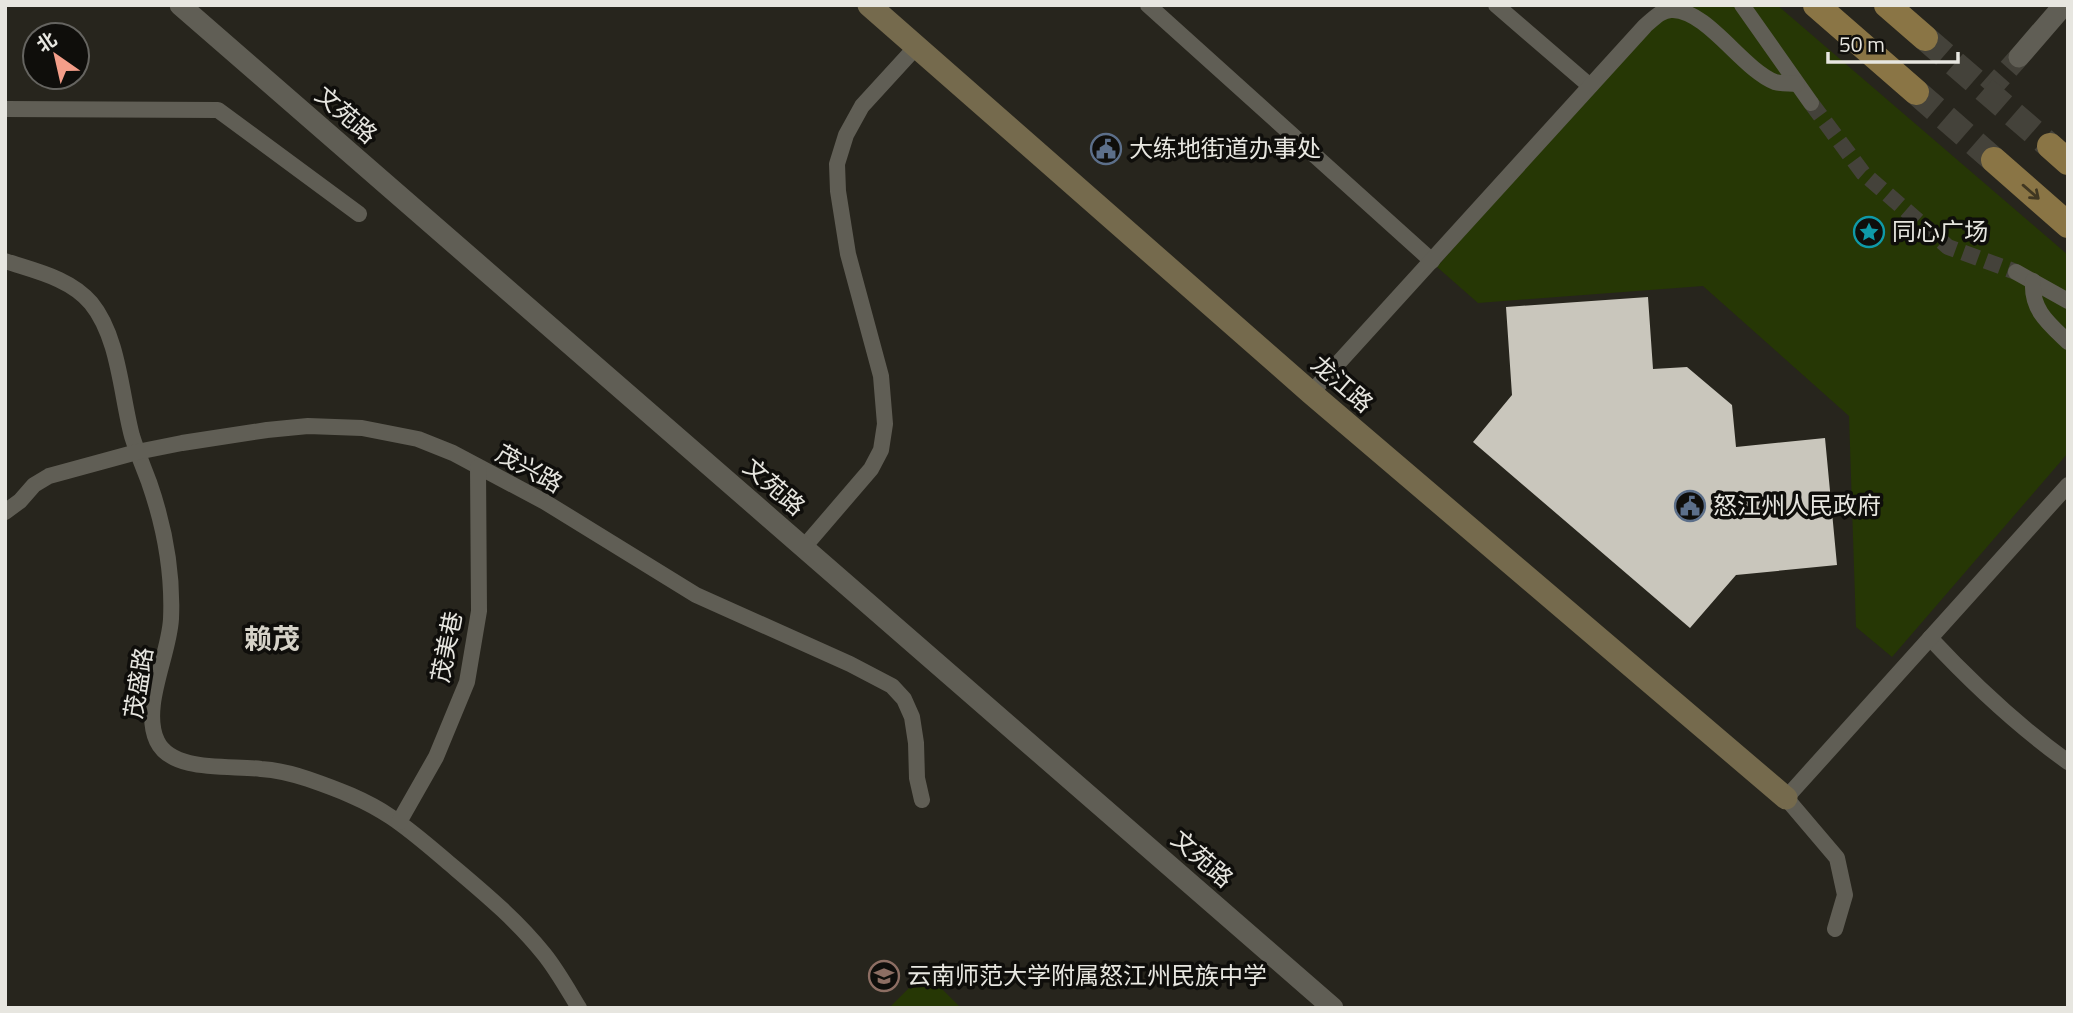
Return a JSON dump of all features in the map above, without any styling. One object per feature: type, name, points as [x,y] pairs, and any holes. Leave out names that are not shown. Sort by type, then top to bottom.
[{"type":"main road","name":"龙江路","points":[[869,5],[1311,393],[1786,798]]},
{"type":"main road","points":[[1816,5],[1916,92]]},
{"type":"main road","points":[[1887,5],[1925,38]]},
{"type":"main road","points":[[1994,160],[2068,225]]},
{"type":"street","name":"文苑路","points":[[180,5],[1333,1008]]},
{"type":"street","points":[[1148,5],[1432,261]]},
{"type":"street","points":[[1496,5],[1590,86]]},
{"type":"street","points":[[1742,5],[1811,103]]},
{"type":"street","points":[[2019,57],[2064,5]]},
{"type":"street","points":[[1311,393],[1645,26],[1658,15],[1670,9],[1684,12],[1699,20],[1760,73],[1776,82],[1797,84]]},
{"type":"street","points":[[804,547],[871,469],[881,450],[885,424],[881,376],[848,254],[838,191],[837,164],[846,135],[862,106],[916,47]]},
{"type":"street","points":[[5,109],[218,110],[359,214]]},
{"type":"street","name":"茂盛路","points":[[5,261],[66,283],[85,297],[98,314],[111,344],[138,452],[158,513],[169,571],[170,631],[152,712],[153,730],[158,744],[168,755],[181,761],[262,769],[307,779],[354,797],[399,822],[472,882],[517,924],[546,957],[579,1008]]},
{"type":"street","points":[[2016,272],[2068,300]]},
{"type":"street","points":[[2033,281],[2032,294],[2044,319],[2068,342]]},
{"type":"street","name":"茂兴路","points":[[5,512],[41,480],[138,452],[227,435],[281,428],[337,426],[418,439],[453,453],[545,502],[696,595],[850,664],[891,686],[904,699],[912,717],[917,778],[922,800]]},
{"type":"street","name":"茂美巷","points":[[399,822],[436,757],[467,682],[479,611],[478,467]]},
{"type":"street","points":[[1835,929],[1845,895],[1837,858],[1786,798],[2068,485]]},
{"type":"street","points":[[1930,638],[2003,710],[2068,762]]},
{"type":"green space","points":[[1662,5],[1777,5],[2068,255],[2068,453],[1892,657],[1856,627],[1849,416],[1703,286],[1478,303],[1437,267]]},
{"type":"green space","points":[[925,972],[961,1008],[889,1008]]},
{"type":"building","name":"怒江州人民政府","points":[[1648,297],[1653,369],[1687,367],[1732,405],[1736,447],[1825,438],[1837,565],[1736,575],[1690,628],[1473,442],[1512,395],[1506,307]]},
{"type":"tunnel","points":[[1925,38],[2050,146]]},
{"type":"tunnel","points":[[1988,92],[2019,57]]},
{"type":"tunnel","points":[[1916,92],[1994,160]]},
{"type":"tunnel","points":[[1811,103],[1863,173],[1948,247],[2016,272]]},
{"type":"place","name":"大练地街道办事处","points":[[1106,149]]},
{"type":"place","name":"同心广场","points":[[1869,232]]},
{"type":"place","name":"怒江州人民政府","points":[[1690,506]]},
{"type":"place","name":"云南师范大学附属怒江州民族中学","points":[[884,976]]},
{"type":"district","name":"赖茂","points":[[272,639]]}]
